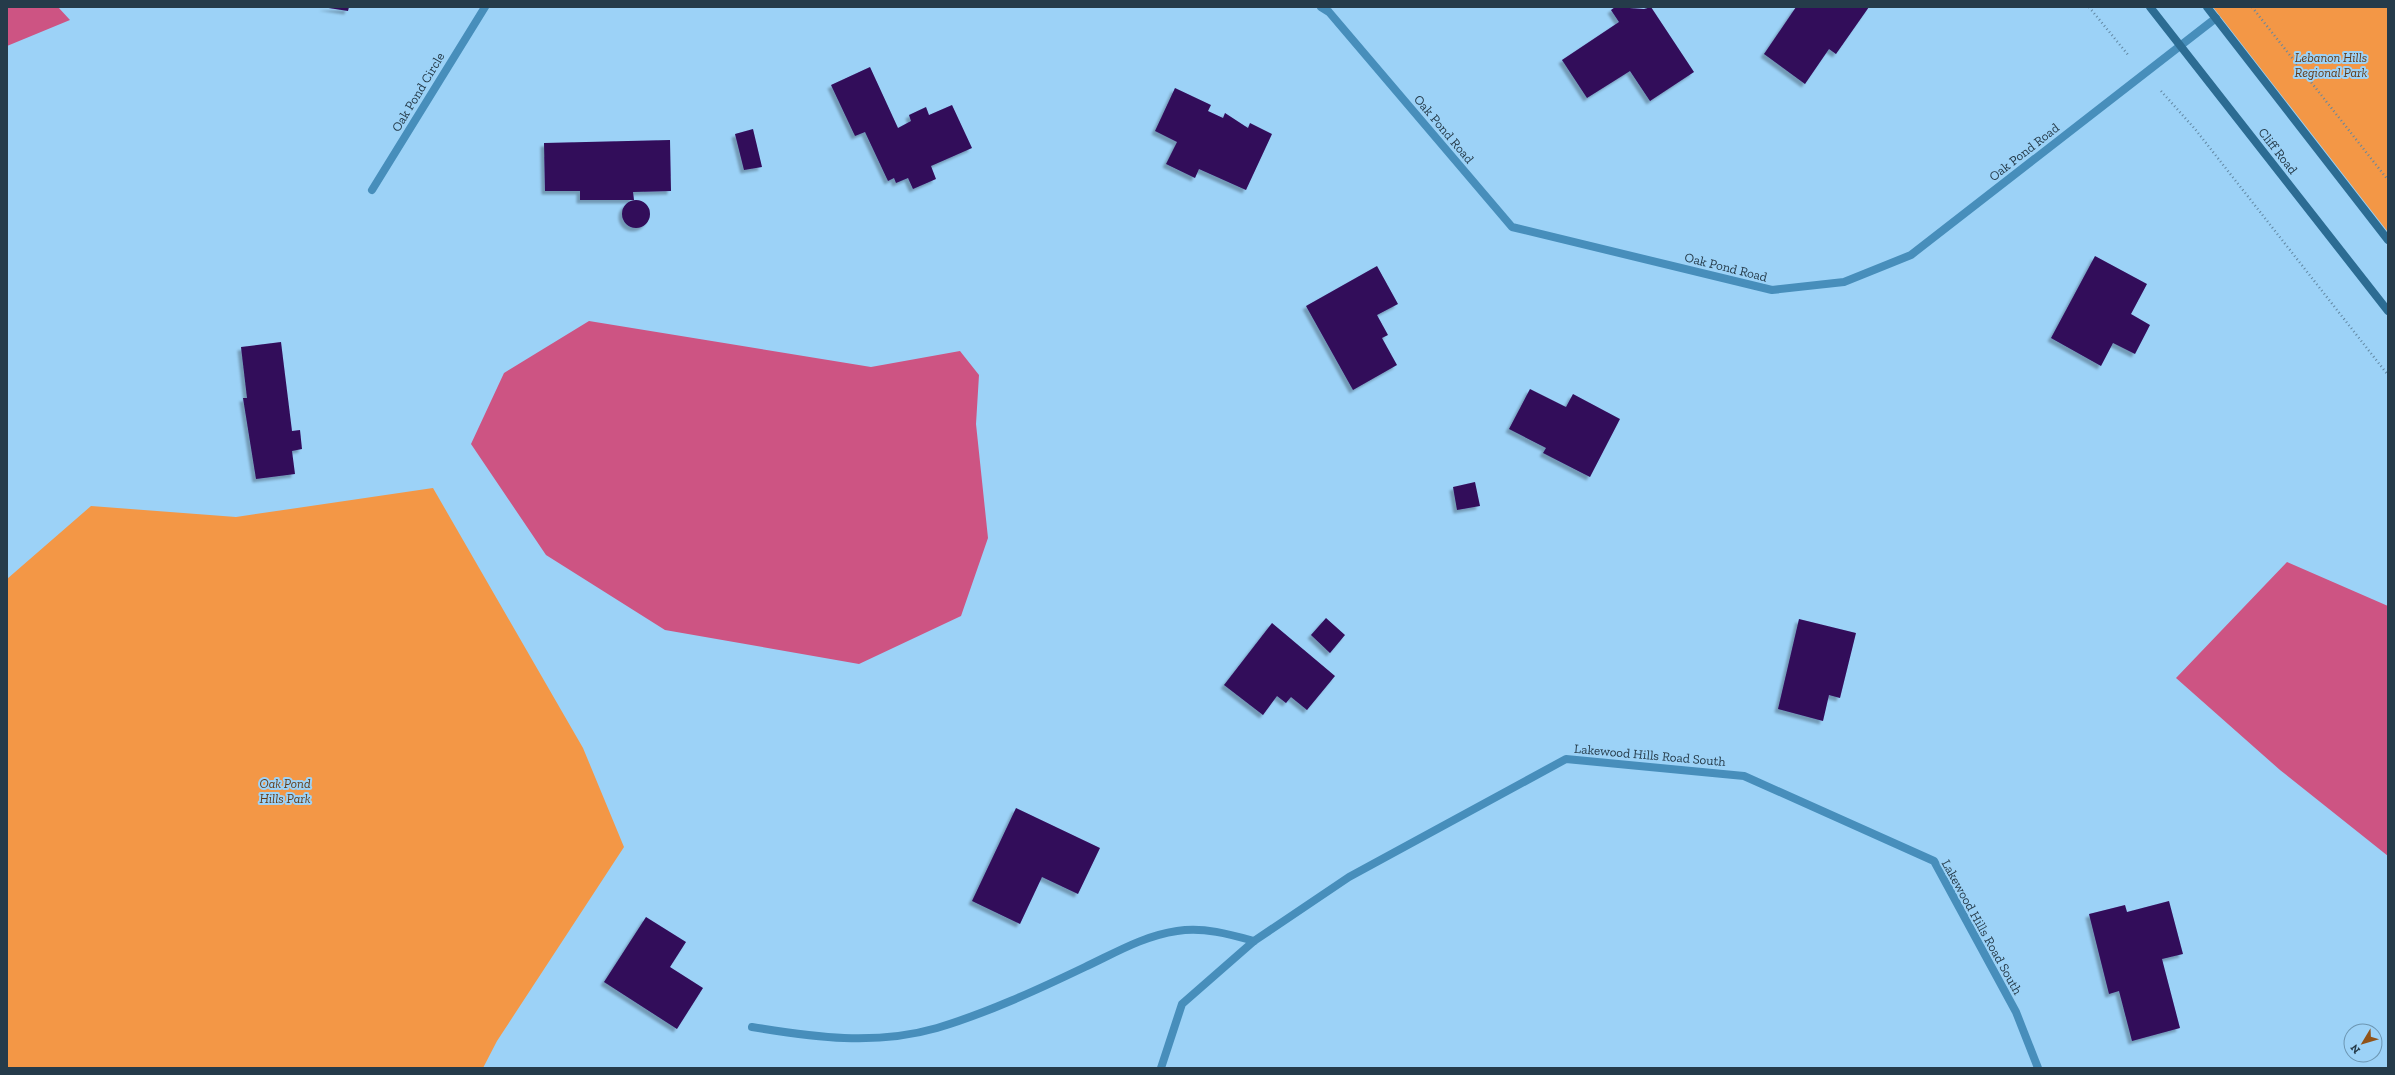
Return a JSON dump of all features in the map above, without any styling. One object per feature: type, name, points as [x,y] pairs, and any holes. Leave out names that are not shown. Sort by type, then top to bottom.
[{"type":"main road","name":"Cliff Road","points":[[2150,7],[2388,311]]},
{"type":"main road","points":[[2207,7],[2388,240]]},
{"type":"street","name":"Oak Pond Circle","points":[[372,190],[485,7]]},
{"type":"street","name":"Oak Pond Road","points":[[1321,7],[1329,12],[1512,227],[1772,290],[1844,282],[1911,255],[2216,18]]},
{"type":"street","name":"Lakewood Hills Road South","points":[[1161,1068],[1182,1004],[1254,941],[1349,877],[1566,759],[1744,776],[1934,861],[2016,1012],[2038,1068]]},
{"type":"street","points":[[752,1027],[819,1038],[870,1039],[929,1029],[999,1005],[1085,967],[1136,942],[1178,931],[1216,930],[1254,941]]},
{"type":"path","points":[[2089,7],[2145,74],[2195,129],[2388,375]]},
{"type":"path","points":[[2252,7],[2388,180]]},
{"type":"green space","name":"Lebanon Hills Regional Park","points":[[2213,7],[2388,7],[2388,232]]},
{"type":"green space","name":"Oak Pond Hills Park","points":[[433,488],[583,748],[624,847],[497,1041],[483,1068],[7,1068],[7,579],[91,506],[236,517]]},
{"type":"shaded area","points":[[7,7],[58,7],[70,20],[7,46]]},
{"type":"shaded area","points":[[589,321],[871,367],[960,351],[979,375],[976,424],[988,538],[961,616],[859,664],[665,630],[546,555],[471,444],[504,373]]},
{"type":"shaded area","points":[[2287,562],[2388,606],[2388,856],[2280,770],[2176,678]]},
{"type":"building","points":[[322,7],[349,7],[348,11]]},
{"type":"building","points":[[1615,7],[1644,9],[1651,7],[1694,72],[1650,101],[1630,71],[1587,98],[1562,60],[1619,22],[1611,10]]},
{"type":"building","points":[[1796,7],[1869,7],[1836,54],[1829,49],[1805,84],[1764,54]]},
{"type":"building","points":[[870,67],[898,128],[911,121],[909,115],[926,107],[929,115],[952,105],[972,148],[931,166],[936,179],[913,189],[908,178],[896,183],[894,178],[888,181],[865,132],[855,136],[831,85]]},
{"type":"building","points":[[1175,88],[1211,105],[1208,111],[1223,118],[1225,113],[1248,128],[1250,123],[1272,134],[1246,190],[1199,169],[1195,178],[1166,164],[1177,142],[1155,131]]},
{"type":"building","points":[[753,129],[762,167],[744,170],[735,134]]},
{"type":"building","points":[[670,140],[671,191],[633,192],[634,200],[580,200],[580,191],[545,191],[544,143]]},
{"type":"building","points":[[636,200],[646,204],[650,214],[646,224],[636,228],[626,224],[622,214],[626,204]]},
{"type":"building","points":[[2095,256],[2147,284],[2131,314],[2150,325],[2135,354],[2113,343],[2101,366],[2051,338]]},
{"type":"building","points":[[1377,266],[1398,304],[1377,315],[1388,335],[1382,338],[1397,365],[1353,390],[1306,306]]},
{"type":"building","points":[[281,342],[292,431],[300,430],[302,449],[292,451],[295,474],[256,479],[243,398],[247,398],[241,347]]},
{"type":"building","points":[[1530,389],[1566,407],[1573,394],[1620,419],[1590,477],[1543,453],[1546,448],[1509,429]]},
{"type":"building","points":[[1475,482],[1480,506],[1457,510],[1453,487]]},
{"type":"building","points":[[1326,618],[1345,635],[1330,653],[1311,635]]},
{"type":"building","points":[[1799,619],[1856,633],[1840,698],[1829,695],[1823,721],[1778,709]]},
{"type":"building","points":[[1272,623],[1335,676],[1307,710],[1291,697],[1286,703],[1277,696],[1263,715],[1224,685]]},
{"type":"building","points":[[1016,808],[1100,848],[1078,894],[1042,877],[1020,924],[972,901]]},
{"type":"building","points":[[2169,901],[2183,954],[2162,959],[2180,1028],[2132,1041],[2119,991],[2109,994],[2089,914],[2125,905],[2127,912]]},
{"type":"building","points":[[646,917],[686,942],[670,967],[703,988],[677,1029],[604,982]]}]
